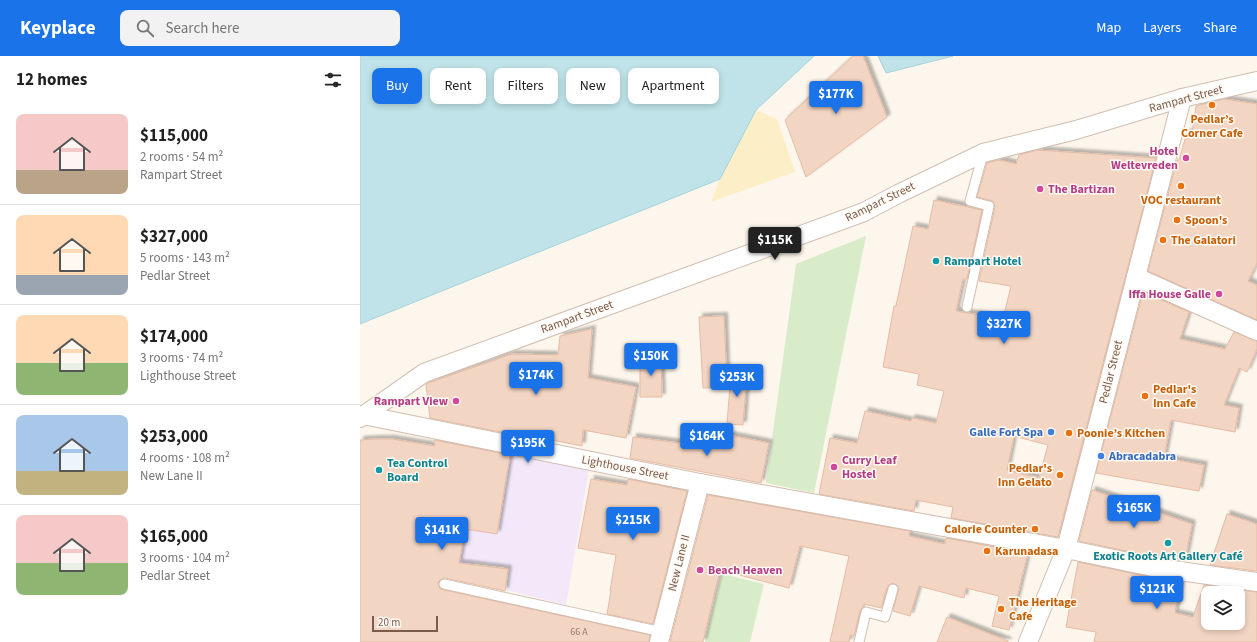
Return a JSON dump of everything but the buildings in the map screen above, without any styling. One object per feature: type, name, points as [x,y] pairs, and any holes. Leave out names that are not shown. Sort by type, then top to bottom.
[{"type":"street","name":"Rampart Street","points":[[362,416],[424,373],[864,212],[983,153],[1076,130],[1182,98],[1257,81]]},
{"type":"street","name":"Pedlar Street","points":[[1028,642],[1066,549],[1182,98]]},
{"type":"street","points":[[1136,278],[1257,331]]},
{"type":"street","name":"Lighthouse Street","points":[[362,416],[700,483],[1066,549],[1152,567],[1257,582]]},
{"type":"street","name":"New Lane II","points":[[660,637],[700,483]]},
{"type":"lane","points":[[967,307],[989,206],[970,201],[983,153]]},
{"type":"lane","points":[[444,584],[660,637]]},
{"type":"lane","points":[[859,642],[866,612],[885,617],[894,588]]},
{"type":"shaded area","points":[[468,448],[589,469],[566,605],[506,590],[509,567],[474,562],[469,586],[445,580]]},
{"type":"green space","points":[[866,236],[814,493],[766,483],[796,264]]},
{"type":"green space","points":[[722,574],[764,584],[750,642],[705,642]]},
{"type":"sand","points":[[756,110],[777,119],[795,172],[711,202],[720,179]]},
{"type":"water","points":[[360,56],[814,56],[756,110],[720,179],[360,324]]},
{"type":"water","points":[[878,56],[953,56],[886,73]]},
{"type":"place","name":"Pedlar’s Corner Cafe","points":[[1212,105]]},
{"type":"place","name":"Hotel Weltevreden","points":[[1186,158]]},
{"type":"place","name":"VOC restaurant","points":[[1181,186]]},
{"type":"place","name":"The Bartizan","points":[[1040,189]]},
{"type":"place","name":"Spoon's","points":[[1177,220]]},
{"type":"place","name":"The Galatori","points":[[1163,240]]},
{"type":"place","name":"Rampart Hotel","points":[[936,261]]},
{"type":"place","name":"Iffa House Galle","points":[[1219,294]]},
{"type":"place","name":"Pedlar's Inn Cafe","points":[[1145,396]]},
{"type":"place","name":"Rampart View","points":[[456,401]]},
{"type":"place","name":"Galle Fort Spa","points":[[1051,432]]},
{"type":"place","name":"Poonie’s Kitchen","points":[[1069,433]]},
{"type":"place","name":"Abracadabra","points":[[1101,456]]},
{"type":"place","name":"Curry Leaf Hostel","points":[[834,467]]},
{"type":"place","name":"Tea Control Board","points":[[379,470]]},
{"type":"place","name":"Pedlar's Inn Gelato","points":[[1060,475]]},
{"type":"place","name":"Calorie Counter","points":[[1035,529]]},
{"type":"place","name":"Exotic Roots Art Gallery Café","points":[[1168,543]]},
{"type":"place","name":"Karunadasa","points":[[987,551]]},
{"type":"place","name":"Beach Heaven","points":[[700,570]]},
{"type":"place","name":"The Heritage Cafe","points":[[1001,609]]}]
